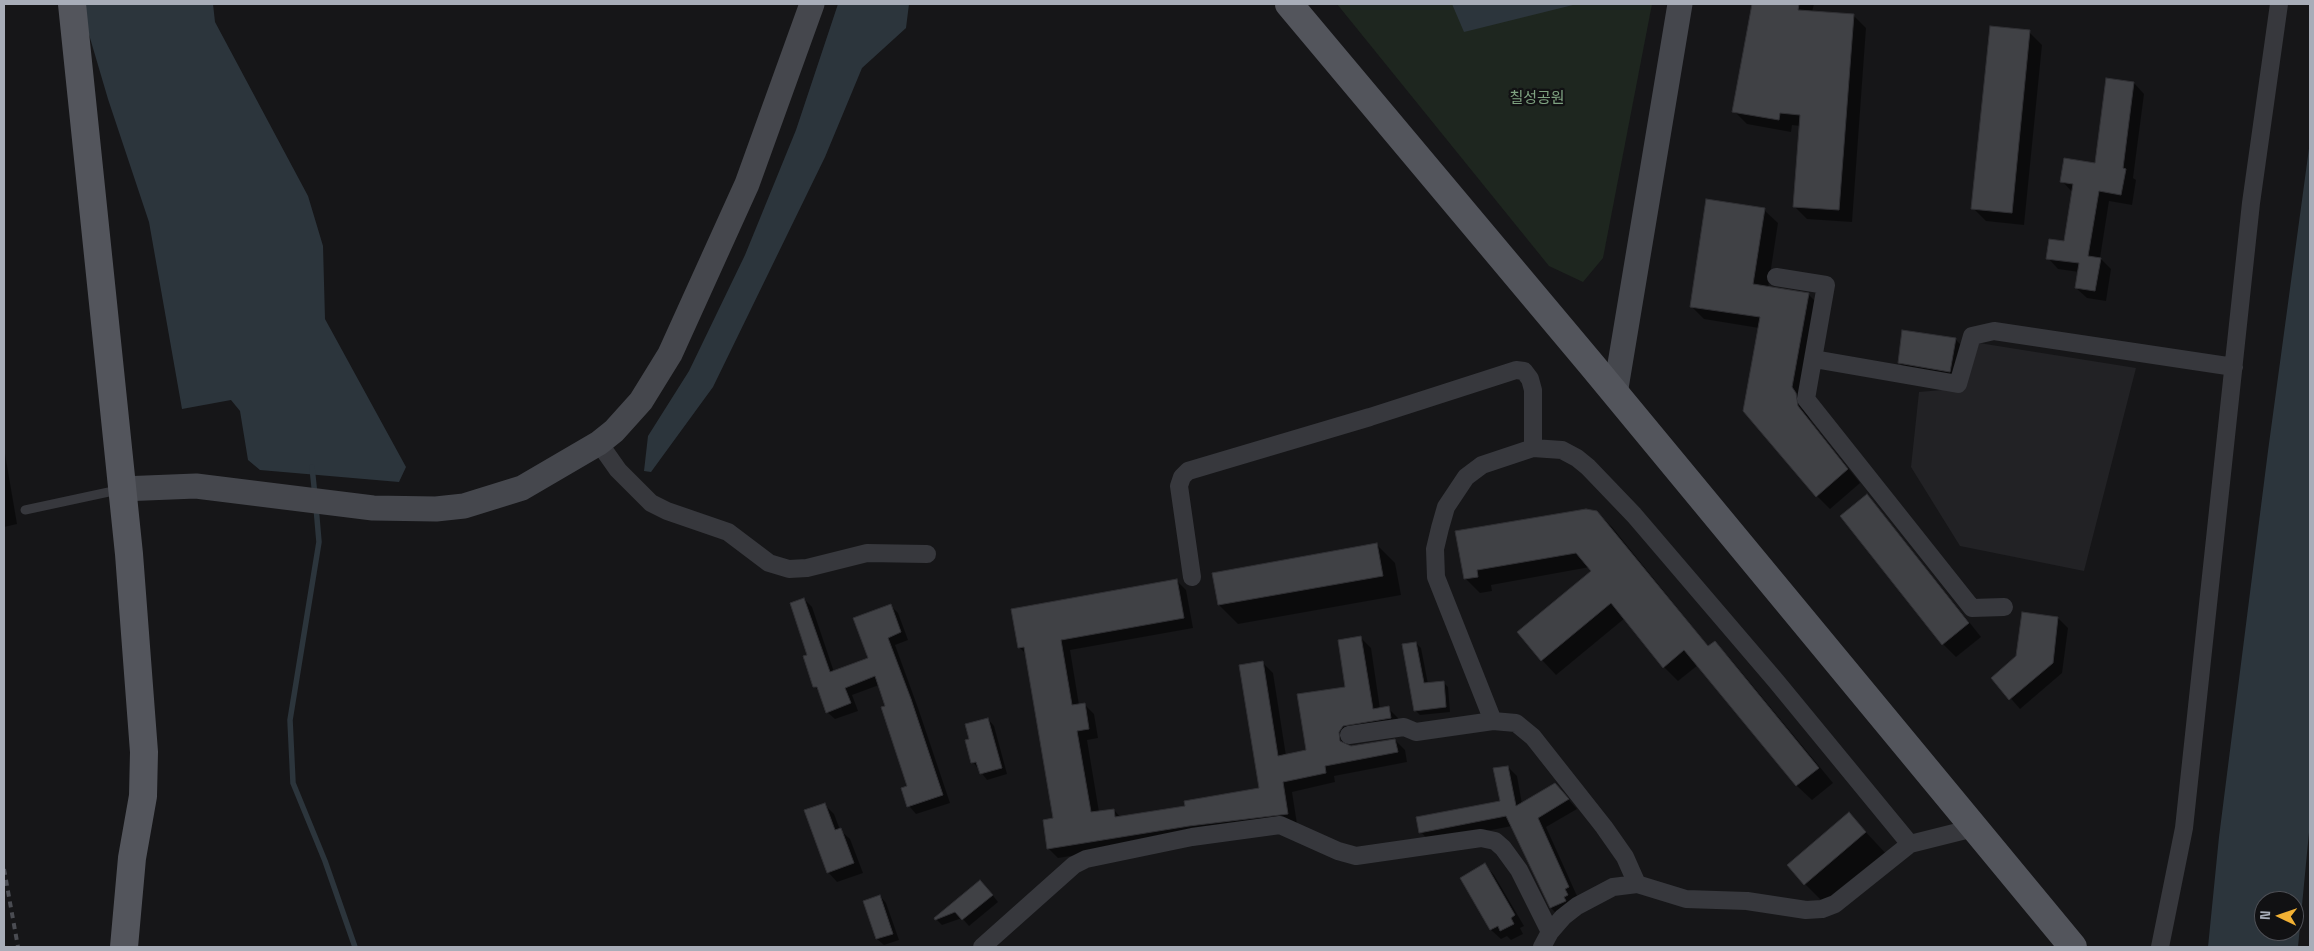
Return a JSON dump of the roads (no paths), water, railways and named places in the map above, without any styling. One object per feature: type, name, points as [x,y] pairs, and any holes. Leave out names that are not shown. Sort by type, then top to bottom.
[{"type":"main road","points":[[72,4],[129,554],[144,752],[143,796],[132,858],[124,947]]},
{"type":"main road","points":[[1289,4],[2073,947]]},
{"type":"street","points":[[121,490],[196,486],[373,508],[436,509],[464,506],[522,488],[599,443],[614,431],[641,401],[670,354],[747,184],[812,4]]},
{"type":"street","points":[[1615,394],[1680,4]]},
{"type":"street","points":[[2160,947],[2184,828],[2251,203],[2280,4]]},
{"type":"street","points":[[1776,277],[1826,285],[1806,399],[1972,608],[2004,607]]},
{"type":"street","points":[[1814,358],[1958,384],[1972,336],[1994,331],[2234,367]]},
{"type":"street","points":[[1192,577],[1179,486],[1182,477],[1188,471],[1370,417],[1516,370],[1524,371],[1530,379],[1532,390],[1533,448]]},
{"type":"street","points":[[599,443],[618,470],[651,503],[667,511],[728,532],[769,563],[789,569],[807,568],[867,552],[927,554]]},
{"type":"street","points":[[1493,721],[1436,577],[1435,550],[1446,507],[1466,477],[1482,465],[1533,448],[1562,450],[1577,458],[1595,474],[1634,515],[1776,681],[1910,844]]},
{"type":"street","points":[[1349,735],[1404,727],[1416,732],[1493,721],[1516,723],[1533,737],[1604,827],[1624,857],[1637,884]]},
{"type":"street","points":[[982,947],[1074,865],[1086,859],[1192,837],[1280,825],[1338,851],[1356,856],[1482,838],[1495,841],[1503,848],[1518,870],[1546,940]]},
{"type":"street","points":[[1546,940],[1563,916],[1577,906],[1613,887],[1637,884],[1686,899],[1747,900],[1806,910],[1822,909],[1835,904],[1910,844],[1974,828]]},
{"type":"lane","points":[[25,510],[121,490]]},
{"type":"waterway","points":[[312,467],[315,496]]},
{"type":"waterway","points":[[316,507],[319,542],[290,720],[293,783],[325,861],[355,947]]},
{"type":"railway","points":[[4,869],[18,947]]},
{"type":"park label","name":"칠성공원","points":[[1537,99]]}]
